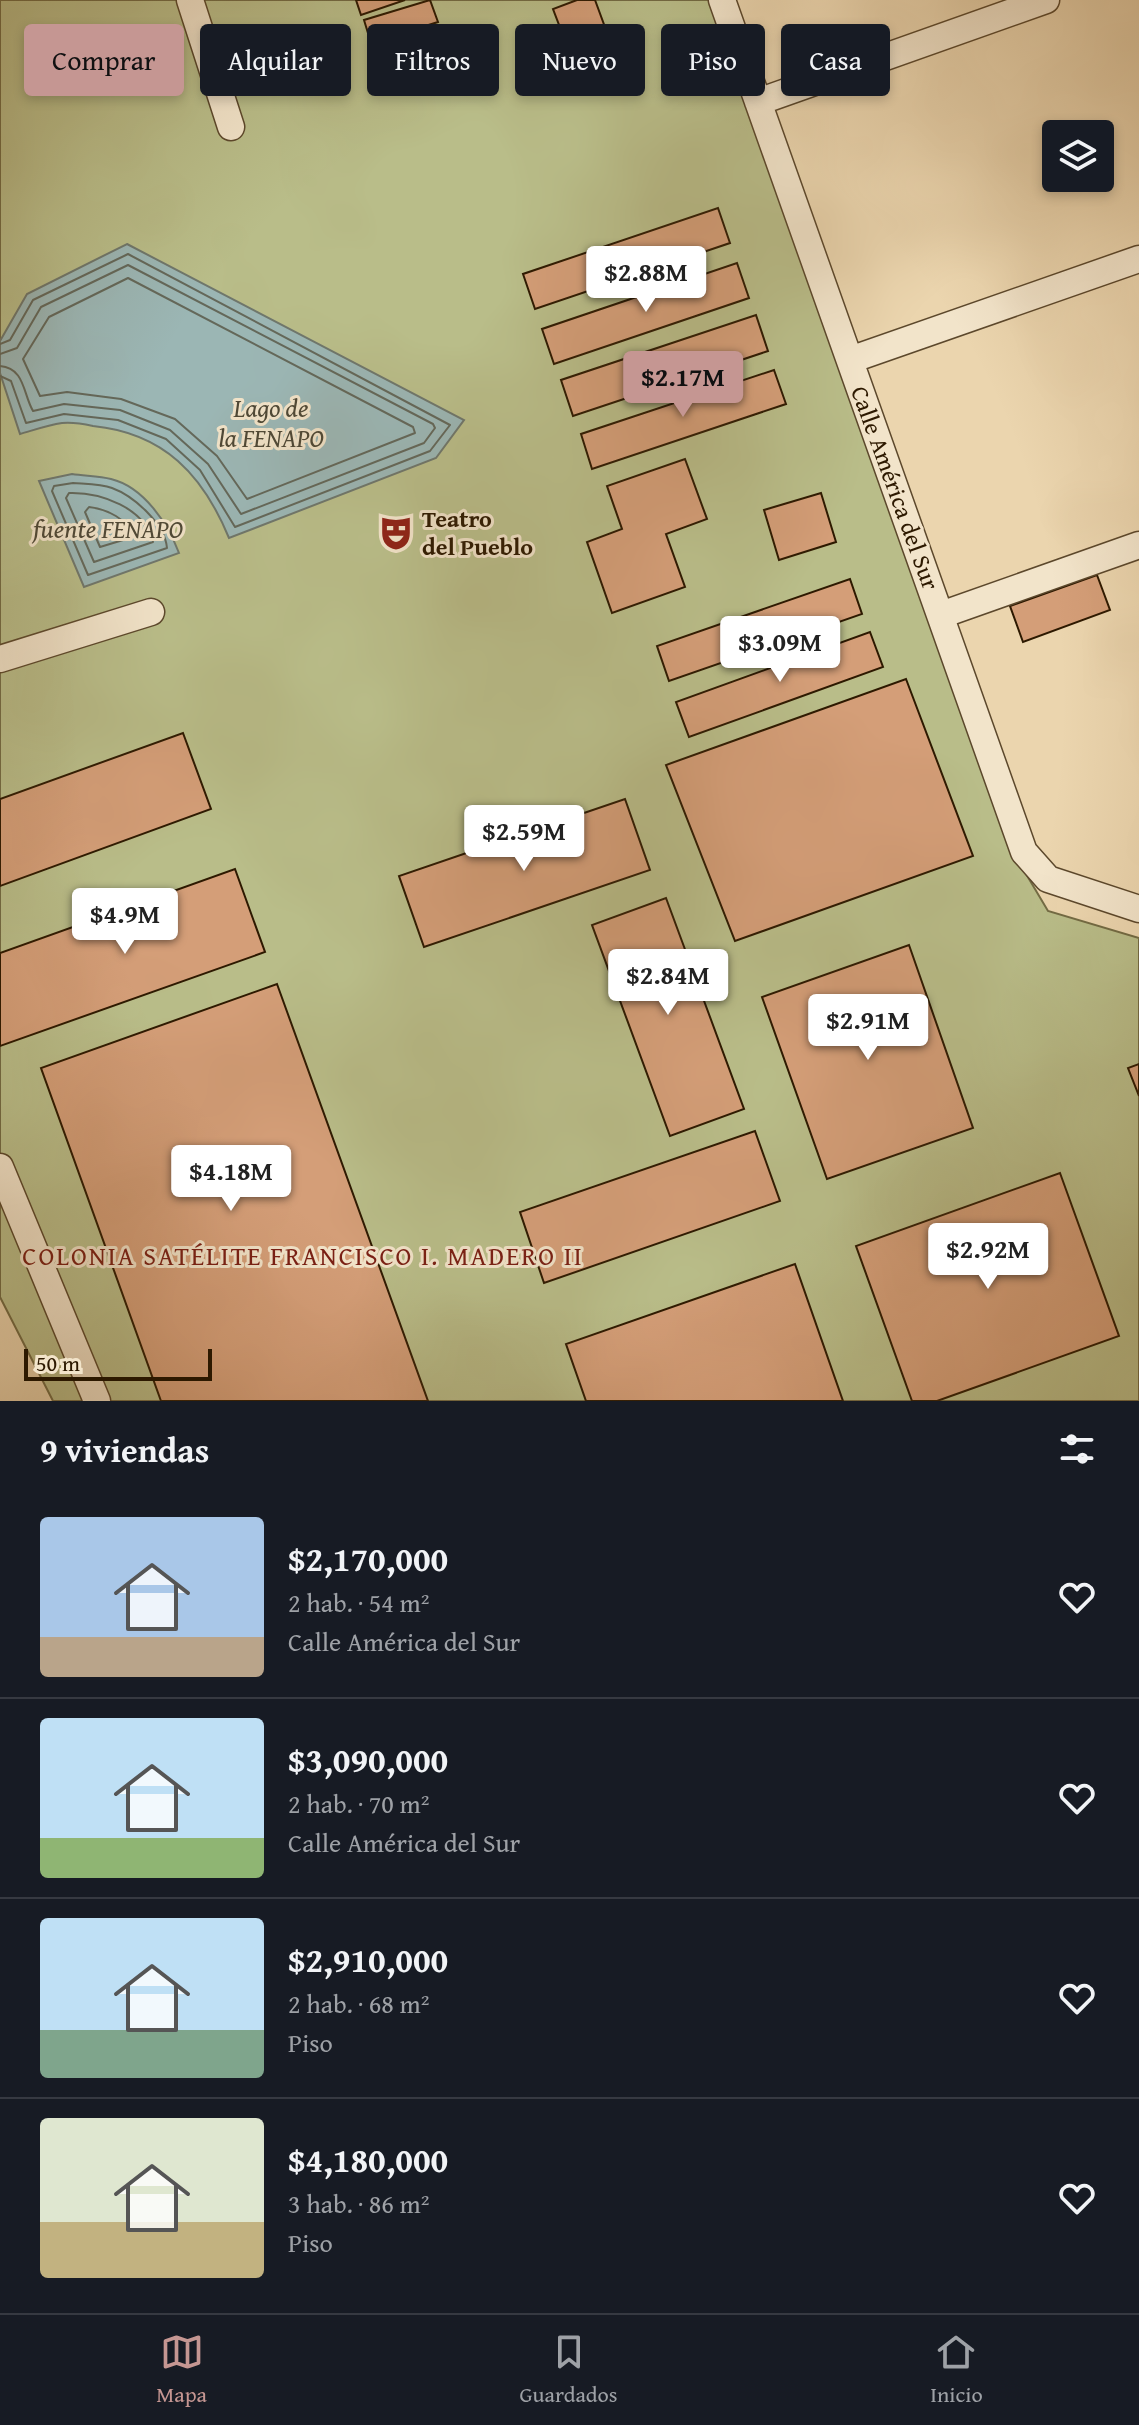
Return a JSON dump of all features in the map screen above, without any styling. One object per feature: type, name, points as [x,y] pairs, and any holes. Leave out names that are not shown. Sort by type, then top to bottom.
[{"type":"street","points":[[190,0],[231,127]]},
{"type":"street","name":"Calle América del Sur","points":[[722,0],[1024,852],[1048,879],[1139,909]]},
{"type":"street","points":[[758,102],[1046,0]]},
{"type":"street","points":[[850,360],[1139,259]]},
{"type":"street","points":[[941,615],[1139,545]]},
{"type":"street","points":[[0,659],[151,612]]},
{"type":"street","points":[[0,1167],[97,1401]]},
{"type":"green space","points":[[0,0],[711,0],[720,24],[661,24],[661,96],[745,96],[1016,857],[1048,911],[1139,938],[1139,1401],[53,1401],[0,1297]]},
{"type":"water","name":"Lago de la FENAPO","points":[[127,244],[464,420],[436,458],[229,538],[219,515],[193,477],[178,461],[141,438],[118,430],[70,423],[20,434],[0,373],[0,341],[27,294]]},
{"type":"water","name":"fuente FENAPO","points":[[72,474],[111,479],[134,490],[161,519],[179,553],[84,587],[39,481]]},
{"type":"building","points":[[356,0],[405,0],[361,15]]},
{"type":"building","points":[[430,0],[438,22],[367,24],[367,30],[364,20]]},
{"type":"building","points":[[577,0],[595,0],[604,24],[559,24],[553,9]]},
{"type":"building","points":[[718,208],[730,243],[535,309],[523,274]]},
{"type":"building","points":[[737,263],[749,298],[554,364],[542,329]]},
{"type":"building","points":[[756,315],[768,351],[573,416],[561,380]]},
{"type":"building","points":[[774,370],[786,404],[592,469],[581,434]]},
{"type":"building","points":[[685,459],[707,519],[666,534],[685,587],[612,613],[587,542],[622,529],[607,486]]},
{"type":"building","points":[[821,493],[836,542],[779,560],[764,510]]},
{"type":"building","points":[[1097,575],[1110,610],[1023,642],[1010,606]]},
{"type":"building","points":[[850,579],[862,614],[669,681],[657,646]]},
{"type":"building","points":[[870,632],[883,667],[689,737],[676,702]]},
{"type":"building","points":[[906,679],[973,856],[735,941],[666,765]]},
{"type":"building","points":[[183,733],[211,809],[0,886],[0,799]]},
{"type":"building","points":[[625,799],[650,870],[424,947],[399,876]]},
{"type":"building","points":[[235,869],[265,952],[0,1046],[0,953]]},
{"type":"building","points":[[666,898],[744,1109],[670,1136],[592,925]]},
{"type":"building","points":[[909,945],[973,1128],[827,1179],[762,997]]},
{"type":"building","points":[[277,984],[428,1401],[161,1401],[41,1068]]},
{"type":"building","points":[[1139,1064],[1139,1096],[1128,1068]]},
{"type":"building","points":[[755,1131],[780,1201],[544,1283],[520,1212]]},
{"type":"building","points":[[1060,1173],[1119,1336],[937,1401],[912,1401],[856,1246]]},
{"type":"building","points":[[795,1264],[843,1401],[586,1401],[566,1344]]},
{"type":"place","name":"Teatro del Pueblo","points":[[396,533]]},
{"type":"district","name":"COLONIA SATÉLITE FRANCISCO I. MADERO II","points":[[303,1256]]}]
